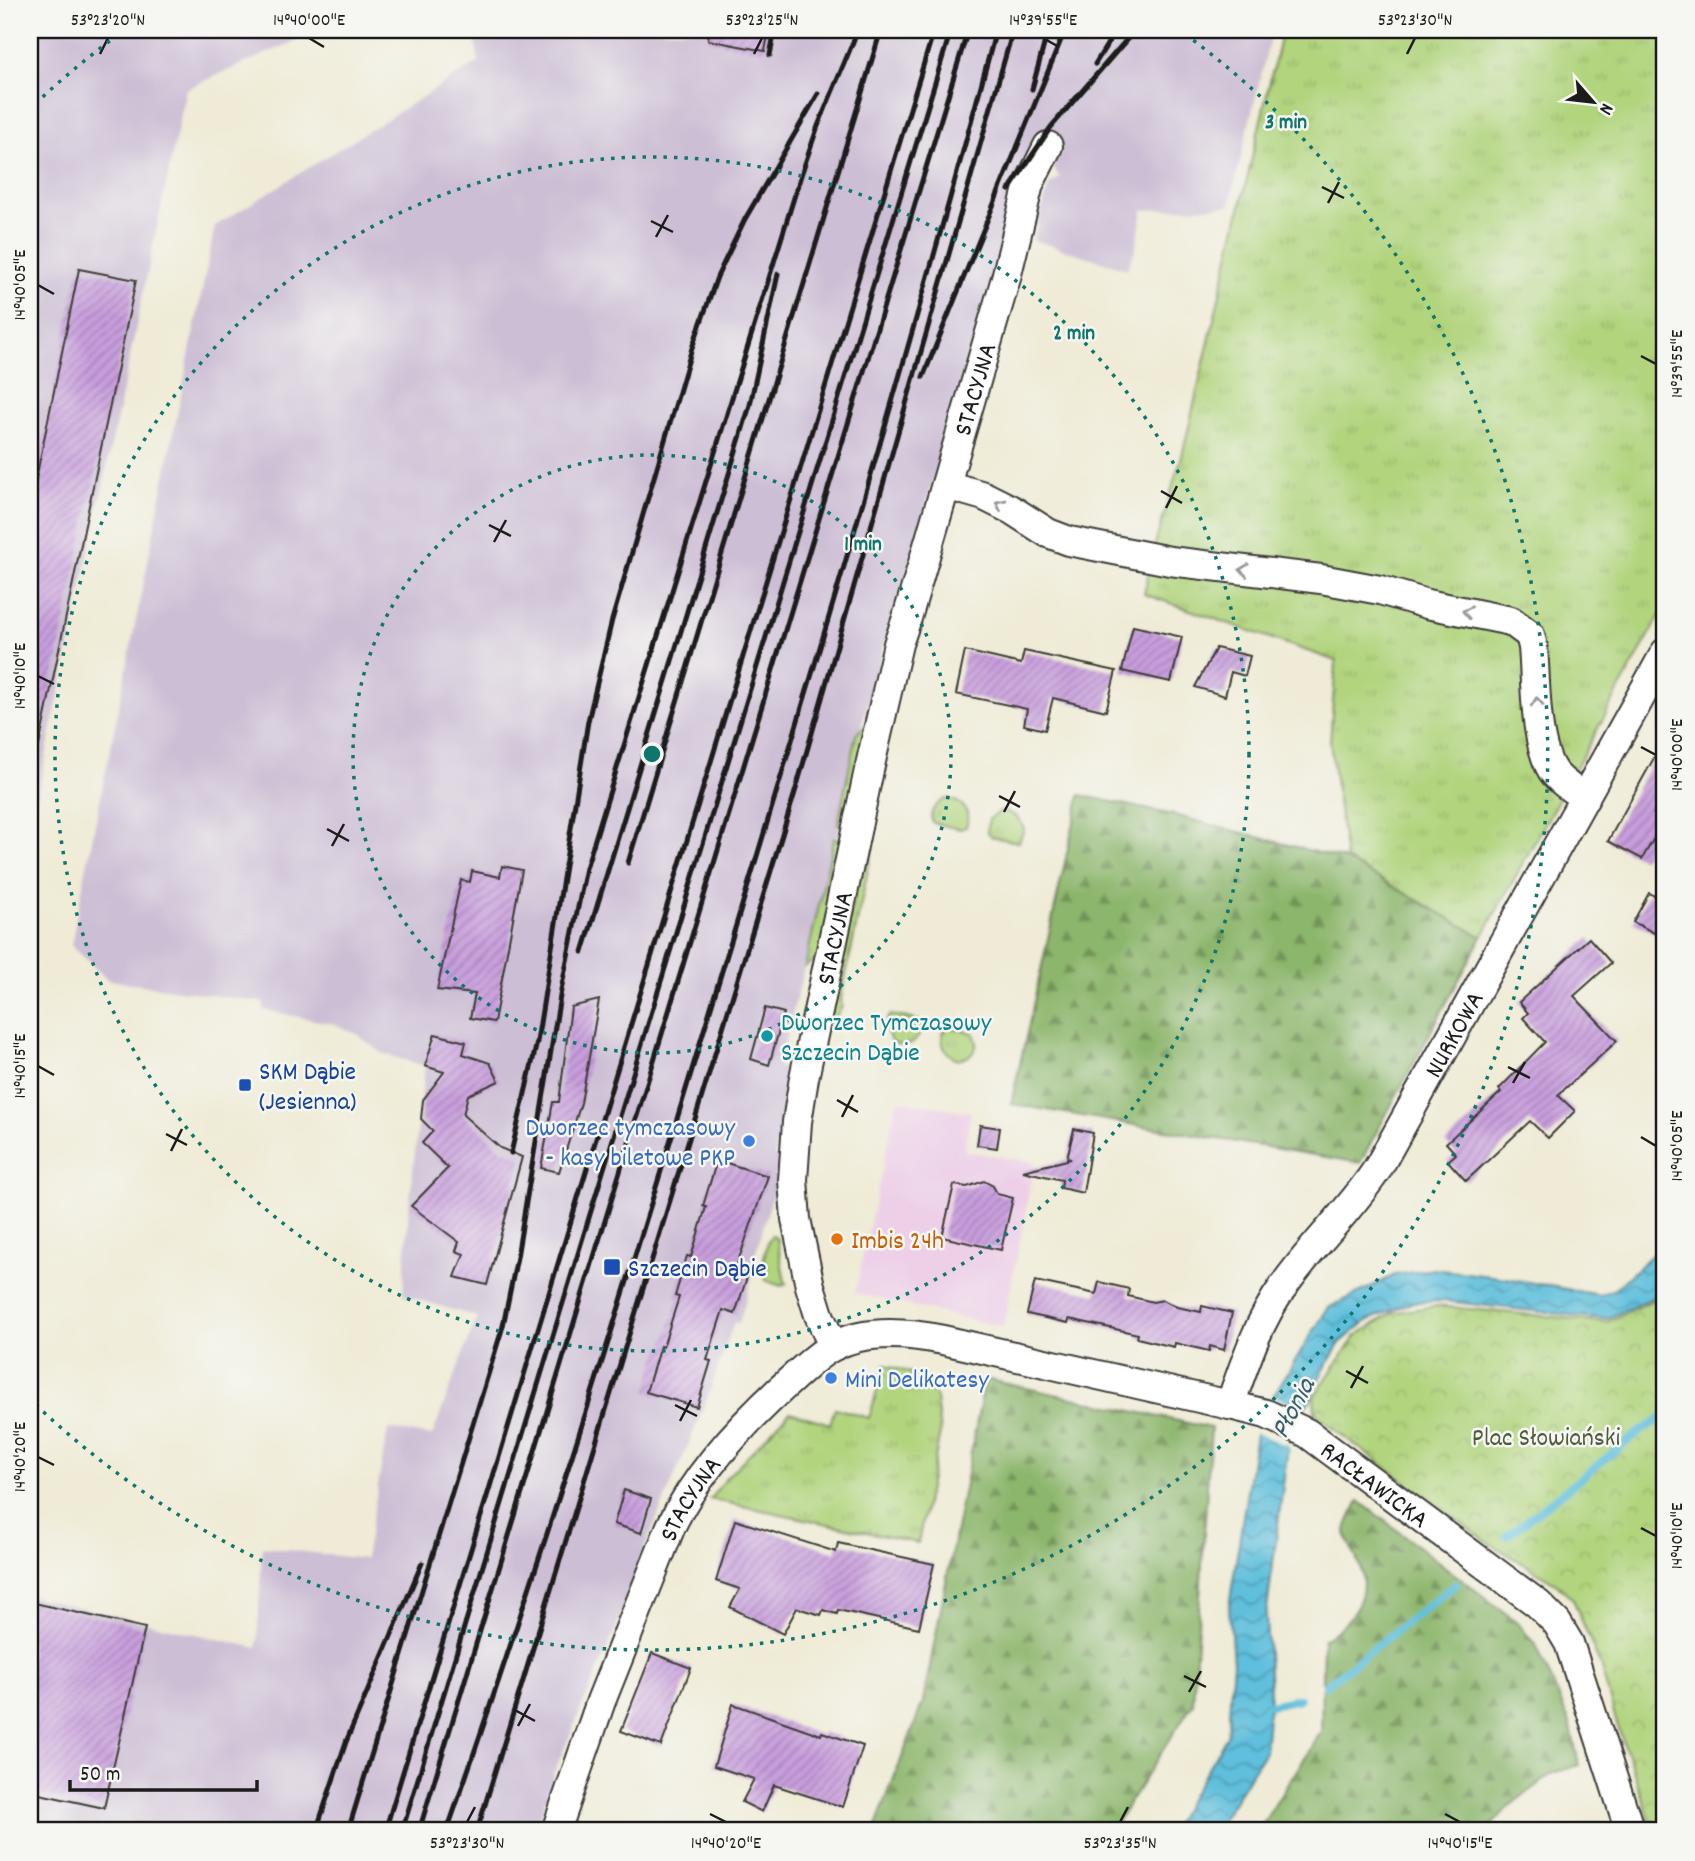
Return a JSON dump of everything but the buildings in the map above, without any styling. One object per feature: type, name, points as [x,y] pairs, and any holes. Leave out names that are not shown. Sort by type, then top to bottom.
[{"type":"street","name":"STACYJNA","points":[[556,1831],[601,1701],[679,1508],[700,1477],[756,1415],[786,1385],[833,1346],[813,1296],[796,1219],[793,1161],[798,1111],[869,769],[898,644],[1006,278],[1029,184],[1048,146]]},
{"type":"street","points":[[946,485],[984,496],[1012,509],[1048,534],[1069,541],[1170,561],[1343,582],[1427,604],[1511,621],[1530,635],[1534,647],[1538,717],[1550,768],[1565,784],[1585,798]]},
{"type":"street","name":"NURKOWA","points":[[1242,1408],[1249,1348],[1268,1311],[1289,1278],[1358,1197],[1378,1168],[1665,653]]},
{"type":"street","name":"RACŁAWICKA","points":[[833,1346],[881,1335],[916,1335],[1242,1408],[1283,1420],[1305,1431],[1538,1604],[1558,1623],[1569,1643],[1630,1831]]},
{"type":"shaded area","points":[[30,30],[320,30],[186,89],[30,832]]},
{"type":"shaded area","points":[[473,30],[1272,30],[1229,206],[1143,210],[1136,248],[1127,269],[1033,240],[1049,185],[1060,178],[1050,163],[1062,154],[1032,139],[863,720],[829,876],[778,1067],[794,1070],[774,1156],[779,1158],[781,1166],[751,1269],[754,1271],[739,1323],[734,1322],[704,1407],[644,1549],[630,1596],[554,1772],[536,1831],[30,1831],[30,1596],[257,1648],[262,1547],[365,1559],[388,1429],[432,1436],[477,1317],[403,1295],[409,1204],[425,1066],[381,1053],[357,1034],[334,1024],[264,1010],[263,1002],[108,980],[71,945],[215,226],[479,62]]},
{"type":"shaded area","points":[[897,1100],[971,1112],[964,1151],[1035,1162],[1003,1327],[855,1293]]},
{"type":"green space","points":[[1282,30],[1665,30],[1665,607],[1482,937],[1346,860],[1330,742],[1336,661],[1144,594],[1155,544],[1182,456]]},
{"type":"green space","points":[[869,723],[847,825],[838,824],[856,734]]},
{"type":"green space","points":[[1080,795],[1174,815],[1346,860],[1482,937],[1360,1163],[1011,1104]]},
{"type":"green space","points":[[945,799],[956,801],[964,807],[968,816],[966,827],[960,829],[933,823],[933,809]]},
{"type":"green space","points":[[1001,811],[1013,814],[1020,821],[1024,829],[1019,842],[992,837],[987,832],[989,819]]},
{"type":"green space","points":[[834,838],[844,840],[820,957],[805,967]]},
{"type":"green space","points":[[865,844],[873,846],[841,998],[842,1006],[832,1024],[829,1018]]},
{"type":"green space","points":[[892,1015],[920,1021],[923,1027],[915,1041],[907,1045],[891,1042],[885,1025]]},
{"type":"green space","points":[[949,1027],[973,1033],[977,1042],[972,1053],[959,1059],[947,1053],[942,1033]]},
{"type":"green space","points":[[772,1235],[777,1239],[786,1284],[781,1286],[767,1281],[761,1271]]},
{"type":"green space","name":"Plac Słowiański","points":[[1665,1289],[1665,1831],[1654,1831],[1616,1721],[1600,1664],[1573,1599],[1557,1584],[1486,1541],[1343,1436],[1315,1413],[1314,1396],[1356,1336],[1392,1313],[1437,1306],[1607,1322],[1653,1300]]},
{"type":"green space","points":[[885,1365],[924,1377],[936,1398],[940,1433],[918,1543],[710,1499],[727,1477],[790,1412],[830,1424],[835,1408],[869,1418]]},
{"type":"green space","points":[[985,1379],[1211,1428],[1193,1703],[1111,1831],[874,1831],[923,1702]]},
{"type":"green space","points":[[1359,1501],[1517,1622],[1537,1647],[1570,1723],[1579,1765],[1553,1773],[1508,1807],[1487,1831],[1258,1831],[1321,1732],[1323,1639],[1350,1617],[1357,1607],[1363,1586],[1358,1562],[1346,1535],[1349,1520]]},
{"type":"water","name":"Płonia","points":[[1665,1243],[1665,1286],[1652,1298],[1606,1319],[1444,1301],[1413,1302],[1368,1320],[1340,1343],[1313,1388],[1311,1399],[1302,1411],[1288,1447],[1266,1617],[1270,1692],[1265,1752],[1215,1831],[1170,1831],[1227,1736],[1233,1663],[1229,1606],[1256,1434],[1273,1396],[1328,1308],[1395,1275],[1434,1269],[1506,1278],[1599,1295],[1615,1289]]},
{"type":"pier","points":[[1270,1394],[1307,1410],[1292,1447],[1253,1432]]},
{"type":"waterway","points":[[1507,1536],[1638,1433],[1665,1416]]},
{"type":"waterway","points":[[1325,1686],[1456,1584]]},
{"type":"waterway","points":[[1270,1705],[1299,1699]]},
{"type":"railway","points":[[770,55],[775,30]]},
{"type":"railway","points":[[348,1831],[503,1326],[561,990],[586,868],[801,175],[818,126],[858,30]]},
{"type":"railway","points":[[628,863],[881,30]]},
{"type":"railway","points":[[385,1831],[934,30]]},
{"type":"railway","points":[[402,1831],[951,30]]},
{"type":"railway","points":[[419,1831],[968,30]]},
{"type":"railway","points":[[447,1831],[553,1515],[686,1090],[861,508],[996,30]]},
{"type":"railway","points":[[477,1831],[796,789],[1013,30]]},
{"type":"railway","points":[[1032,89],[1048,30]]},
{"type":"railway","points":[[923,377],[1065,30]]},
{"type":"railway","points":[[1095,64],[1116,30]]},
{"type":"railway","points":[[1009,190],[1051,127],[1135,30]]},
{"type":"railway","points":[[511,1153],[537,1042],[588,721],[612,620],[692,348],[717,277],[745,219],[818,94]]},
{"type":"railway","points":[[583,952],[750,405],[778,274]]},
{"type":"railway","points":[[316,1831],[346,1742],[422,1563]]},
{"type":"place","name":"Dworzec Tymczasowy Szczecin Dąbie","points":[[767,1036]]},
{"type":"place","name":"SKM Dąbie (Jesienna)","points":[[245,1085]]},
{"type":"place","name":"Dworzec tymczasowy - kasy biletowe PKP","points":[[749,1141]]},
{"type":"place","name":"Imbis 24h","points":[[837,1239]]},
{"type":"place","name":"Szczecin Dąbie","points":[[612,1267]]},
{"type":"place","name":"Mini Delikatesy","points":[[831,1378]]}]
